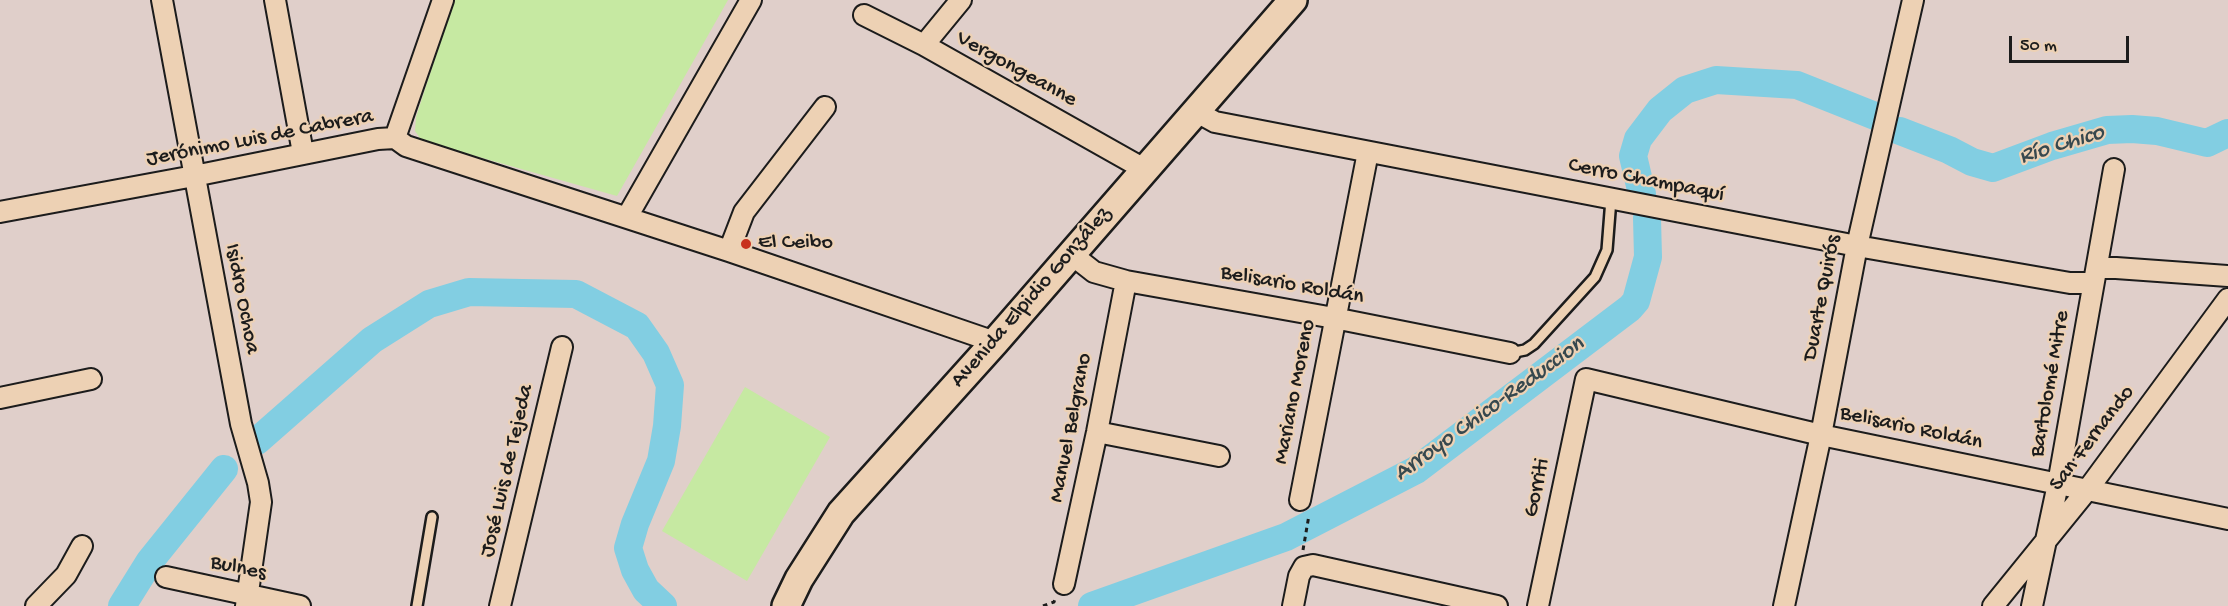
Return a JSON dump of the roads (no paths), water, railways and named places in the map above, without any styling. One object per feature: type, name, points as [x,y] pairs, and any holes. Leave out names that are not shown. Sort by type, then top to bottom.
[{"type":"main road","name":"Avenida Elpidio González","points":[[786,606],[799,579],[841,513],[1293,0]]},
{"type":"street","name":"Isidro Ochoa","points":[[162,0],[241,424],[258,483],[261,502],[247,601]]},
{"type":"street","points":[[274,0],[303,153]]},
{"type":"street","points":[[395,138],[443,0]]},
{"type":"street","points":[[627,217],[751,0]]},
{"type":"street","points":[[924,45],[961,0]]},
{"type":"street","name":"Duarte Quirós","points":[[1784,606],[1821,435],[1857,246],[1912,0]]},
{"type":"street","name":"Vergongeanne","points":[[864,15],[924,45],[1144,169]]},
{"type":"street","points":[[729,251],[744,212],[825,107]]},
{"type":"street","name":"Cerro Champaquí","points":[[1195,111],[1215,122],[1857,246],[2070,283],[2095,276],[2228,276]]},
{"type":"street","name":"Jerónimo Luis de Cabrera","points":[[0,212],[303,153],[395,138],[406,146],[627,217],[994,342]]},
{"type":"street","name":"Mariano Moreno","points":[[1304,508],[1334,318],[1368,152]]},
{"type":"street","name":"Bartolomé Mitre","points":[[2032,606],[2058,484],[2114,169]]},
{"type":"street","name":"Belisario Roldán","points":[[1071,254],[1094,272],[1126,280],[1510,353]]},
{"type":"street","name":"Manuel Belgrano","points":[[1064,585],[1097,432],[1126,280]]},
{"type":"street","name":"San Fernando","points":[[1993,606],[2088,489],[2228,299]]},
{"type":"street","name":"José Luis de Tejeda","points":[[500,606],[562,347]]},
{"type":"street","name":"Belisario Roldán","points":[[1586,379],[1821,435],[2228,519]]},
{"type":"street","name":"Gorriti","points":[[1538,606],[1586,379]]},
{"type":"street","points":[[0,398],[91,380]]},
{"type":"street","points":[[1097,432],[1219,456]]},
{"type":"street","points":[[36,606],[66,575],[82,546]]},
{"type":"street","points":[[1293,606],[1303,562],[1497,606]]},
{"type":"street","name":"Bulnes","points":[[166,578],[247,601],[300,606]]},
{"type":"lane","points":[[1510,353],[1525,350],[1534,344],[1595,277],[1607,250],[1611,199]]},
{"type":"lane","points":[[417,606],[432,517]]},
{"type":"waterway","name":"Arroyo Chico-Reduccion","points":[[1642,194],[1633,156],[1638,139],[1660,110],[1685,90],[1716,80],[1797,85],[1875,116]]},
{"type":"waterway","name":"Río Chico","points":[[1900,131],[1949,150],[1972,162],[1993,168],[2052,146],[2107,130],[2157,131],[2207,143],[2228,133]]},
{"type":"waterway","name":"Arroyo Chico-Reduccion","points":[[1092,606],[1286,537],[1416,470],[1630,308],[1636,301],[1648,257],[1647,218]]},
{"type":"waterway","name":"Arroyo Chico-Reduccion","points":[[257,441],[372,340],[429,304],[469,292],[576,294],[637,326],[656,353],[670,385],[667,426],[661,461],[635,524],[628,548],[635,570],[646,590],[663,606]]},
{"type":"waterway","name":"Arroyo Chico-Reduccion","points":[[122,606],[150,561],[224,469]]},
{"type":"place","name":"El Ceibo","points":[[746,244]]}]
